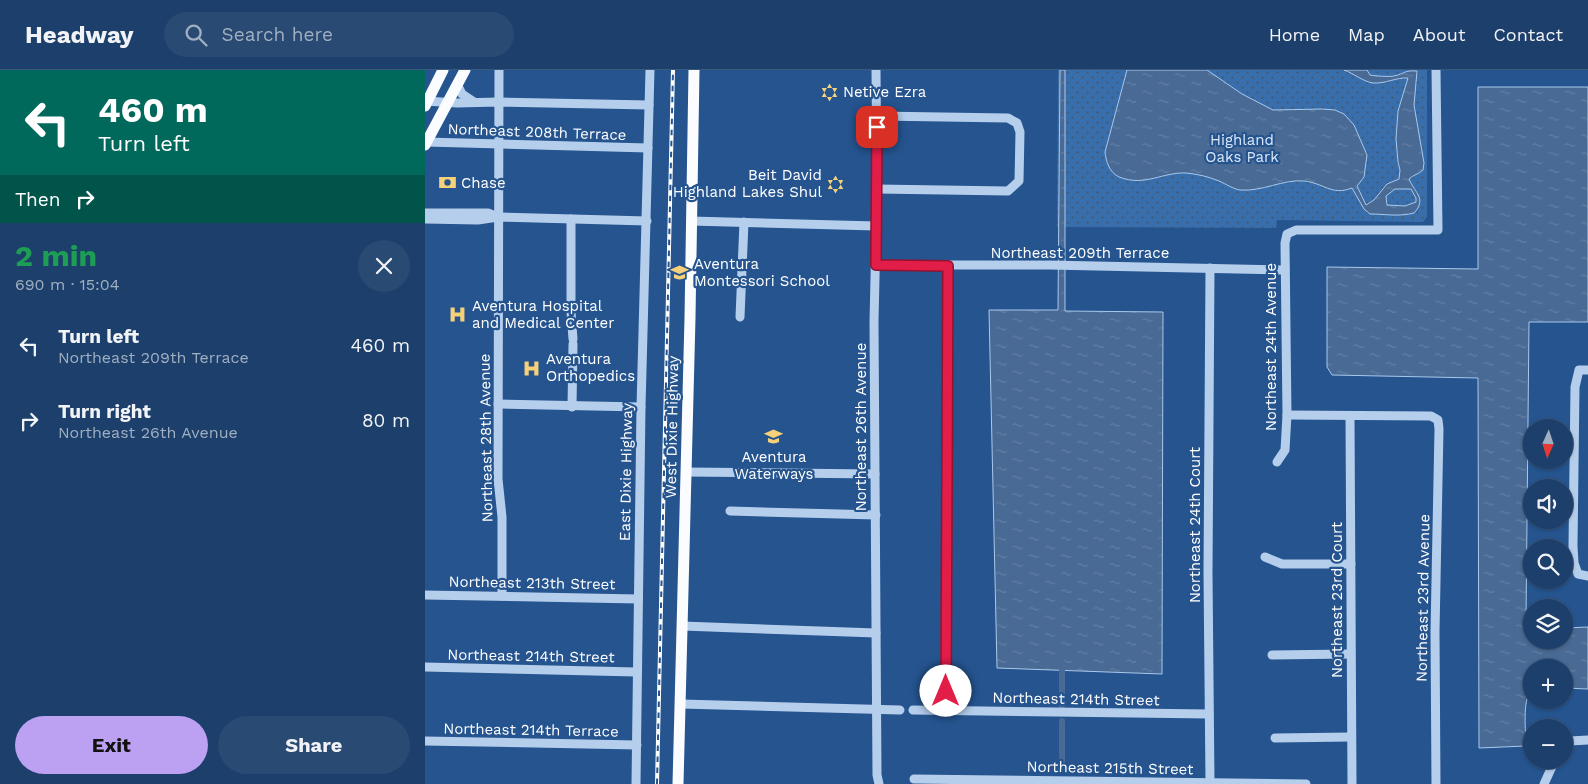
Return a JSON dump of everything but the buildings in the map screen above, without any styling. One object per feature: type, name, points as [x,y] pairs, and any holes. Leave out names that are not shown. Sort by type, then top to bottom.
[{"type":"main road","points":[[427,98],[443,70]]},
{"type":"main road","points":[[426,143],[465,70]]},
{"type":"main road","name":"West Dixie Highway","points":[[678,784],[694,70]]},
{"type":"street","name":"Northeast 28th Avenue","points":[[499,70],[498,480],[502,517],[502,596]]},
{"type":"street","name":"East Dixie Highway","points":[[636,784],[641,407],[650,70]]},
{"type":"street","name":"Northeast 26th Avenue","points":[[876,70],[875,515],[876,709],[877,775],[879,784]]},
{"type":"street","name":"Northeast 24th Avenue","points":[[1277,462],[1285,450],[1287,415],[1286,236],[1289,231],[1311,230],[1438,230],[1436,70]]},
{"type":"street","points":[[457,84],[462,94],[474,102]]},
{"type":"street","points":[[427,98],[447,102],[649,105]]},
{"type":"street","points":[[877,116],[1008,118],[1017,123],[1020,132],[1019,181],[1007,191],[877,189]]},
{"type":"street","name":"Northeast 208th Terrace","points":[[426,143],[648,148]]},
{"type":"street","points":[[425,213],[488,213],[498,217]]},
{"type":"street","points":[[425,219],[478,220],[498,217],[647,221]]},
{"type":"street","points":[[571,219],[572,407]]},
{"type":"street","points":[[691,221],[876,226]]},
{"type":"street","points":[[740,317],[744,222]]},
{"type":"street","name":"Northeast 209th Terrace","points":[[876,265],[1285,270]]},
{"type":"street","points":[[945,710],[948,266]]},
{"type":"street","name":"Northeast 24th Court","points":[[1210,268],[1208,573],[1210,783]]},
{"type":"street","points":[[1583,370],[1575,387],[1573,546],[1574,563],[1578,574],[1588,576]]},
{"type":"street","points":[[498,404],[641,407]]},
{"type":"street","points":[[1287,415],[1351,416]]},
{"type":"street","name":"Northeast 23rd Avenue","points":[[1351,416],[1431,416],[1438,420],[1435,632],[1436,784]]},
{"type":"street","name":"Northeast 23rd Court","points":[[1351,416],[1350,654],[1352,784]]},
{"type":"street","points":[[686,472],[875,474]]},
{"type":"street","points":[[730,511],[875,515]]},
{"type":"street","points":[[1265,556],[1281,564],[1351,564]]},
{"type":"street","name":"Northeast 213th Street","points":[[425,595],[638,599]]},
{"type":"street","points":[[683,626],[876,633]]},
{"type":"street","points":[[1272,655],[1350,654]]},
{"type":"street","name":"Northeast 214th Street","points":[[425,667],[636,672]]},
{"type":"street","points":[[681,704],[899,710]]},
{"type":"street","name":"Northeast 214th Street","points":[[913,710],[1209,714]]},
{"type":"street","points":[[1275,738],[1351,738]]},
{"type":"street","points":[[1573,741],[1588,740]]},
{"type":"street","name":"Northeast 214th Terrace","points":[[425,741],[637,746]]},
{"type":"street","points":[[1544,784],[1551,769]]},
{"type":"street","name":"Northeast 215th Street","points":[[914,779],[1305,784]]},
{"type":"green space","name":"Highland Oaks Park","points":[[1058,70],[1427,70],[1427,217],[1423,222],[1277,220],[1276,228],[1057,227]]},
{"type":"water","points":[[1060,70],[1065,70],[1065,311],[1163,312],[1162,674],[997,668],[989,310],[1058,310]]},
{"type":"water","points":[[1127,70],[1207,70],[1242,94],[1273,110],[1322,109],[1335,110],[1344,114],[1354,125],[1367,155],[1364,177],[1357,186],[1366,205],[1374,200],[1387,184],[1399,179],[1400,170],[1396,139],[1398,111],[1408,78],[1373,83],[1344,70],[1367,70],[1370,75],[1386,76],[1417,71],[1414,105],[1424,163],[1423,170],[1409,179],[1420,200],[1420,204],[1414,213],[1397,215],[1370,214],[1364,209],[1352,188],[1338,191],[1304,181],[1240,190],[1211,178],[1186,173],[1177,173],[1145,180],[1128,180],[1119,177],[1110,169],[1105,152]],"holes":[[[1395,189],[1411,189],[1416,202],[1405,206],[1387,205],[1386,196]]]},
{"type":"water","points":[[1478,87],[1588,87],[1588,322],[1529,322],[1528,419],[1523,419],[1523,469],[1528,469],[1527,479],[1523,479],[1523,529],[1527,529],[1527,539],[1523,539],[1523,589],[1526,589],[1526,599],[1523,599],[1523,649],[1573,649],[1573,628],[1588,627],[1588,689],[1573,688],[1573,659],[1523,659],[1523,709],[1525,709],[1525,719],[1523,719],[1523,746],[1479,748],[1478,378],[1332,375],[1327,367],[1327,267],[1478,269]]},
{"type":"waterway","points":[[1062,662],[1062,706]]},
{"type":"waterway","points":[[1062,721],[1062,768]]},
{"type":"railway","points":[[657,784],[673,70]]},
{"type":"place","name":"Netive Ezra","points":[[829,92]]},
{"type":"place","name":"Chase","points":[[447,183]]},
{"type":"place","name":"Beit David Highland Lakes Shul","points":[[836,184]]},
{"type":"place","name":"Aventura Montessori School","points":[[680,273]]},
{"type":"place","name":"Aventura Hospital and Medical Center","points":[[458,315]]},
{"type":"place","name":"Aventura Orthopedics","points":[[532,368]]},
{"type":"place","name":"Aventura Waterways","points":[[774,436]]},
{"type":"route","points":[[877,127],[876,265],[948,266],[946,691]]}]
